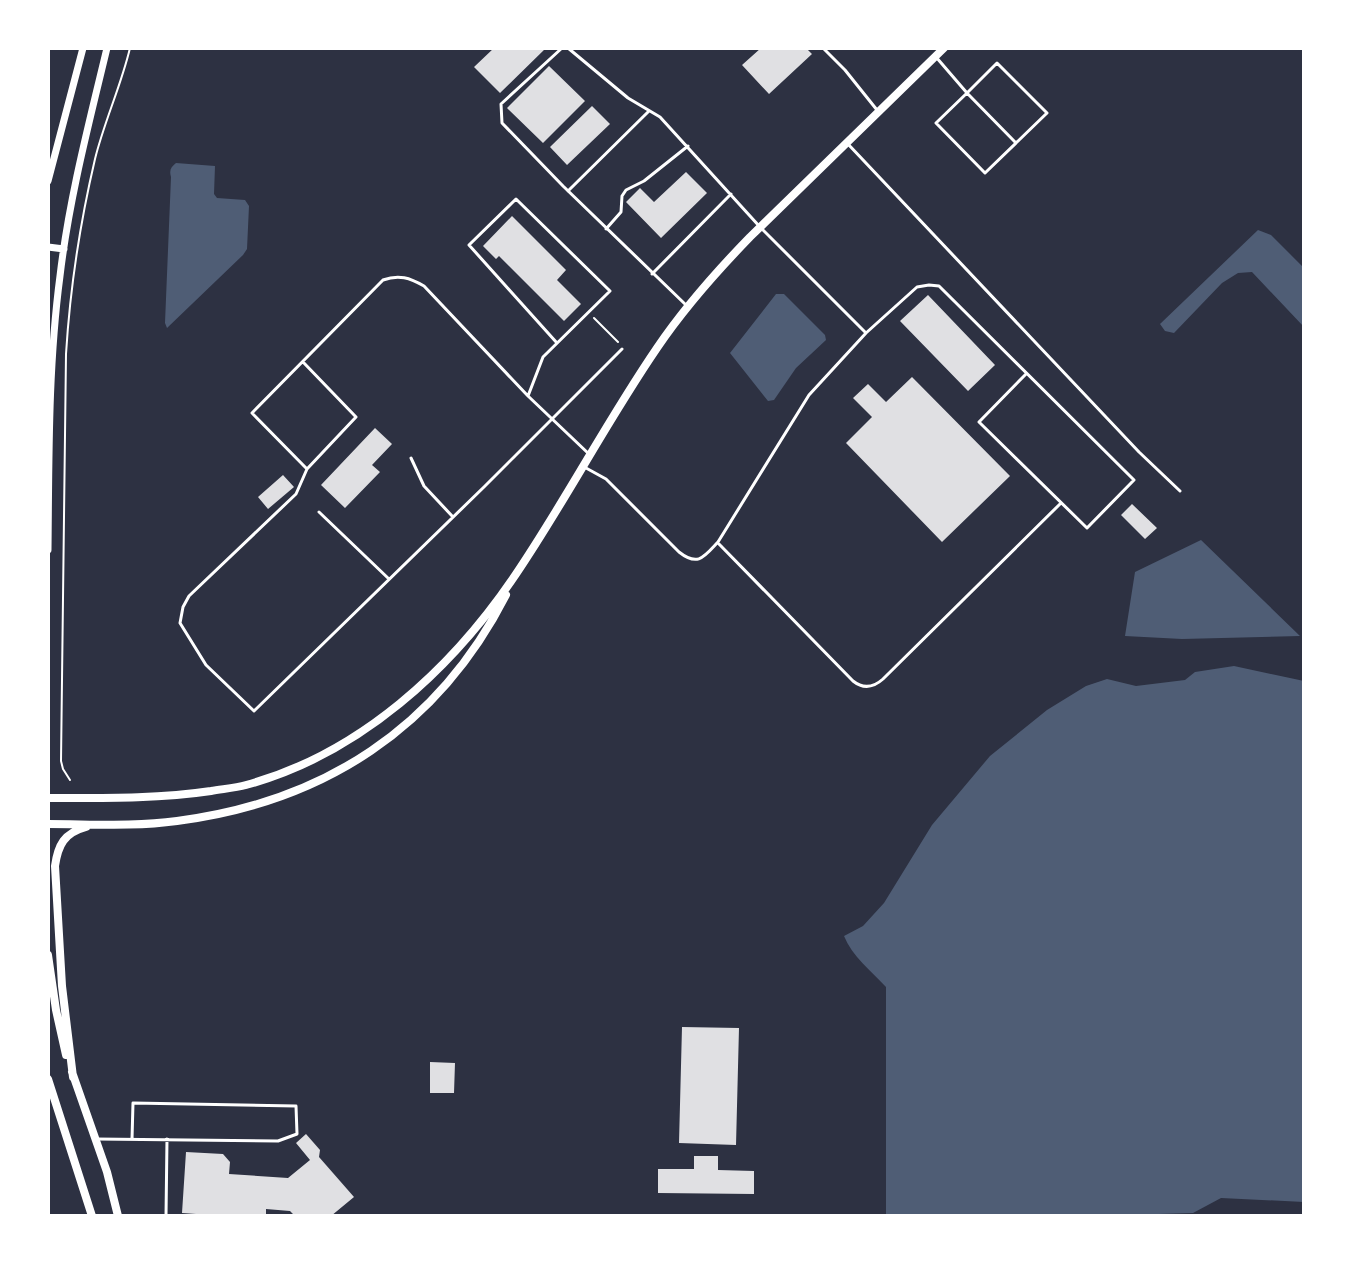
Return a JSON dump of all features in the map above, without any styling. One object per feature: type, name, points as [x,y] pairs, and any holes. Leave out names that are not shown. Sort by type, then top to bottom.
[{"type":"main road","points":[[48,798],[148,798],[243,786],[309,762],[362,732],[415,692],[493,607],[517,573],[658,345],[687,306],[719,268],[944,48]]},
{"type":"main road","points":[[48,824],[174,822],[236,811],[311,784],[364,756],[425,709],[466,662],[517,573]]},
{"type":"main road","points":[[73,1077],[62,986],[55,866],[62,840],[69,833],[101,824]]},
{"type":"main road","points":[[48,955],[56,1010],[73,1077],[107,1172],[118,1216]]},
{"type":"main road","points":[[48,1079],[92,1216]]},
{"type":"street","points":[[48,181],[83,48]]},
{"type":"street","points":[[48,550],[52,368],[57,300],[82,151],[107,48]]},
{"type":"street","points":[[48,247],[64,249]]},
{"type":"lane","points":[[562,48],[501,104],[502,123],[687,306]]},
{"type":"lane","points":[[568,48],[628,98],[660,117],[760,227],[866,333]]},
{"type":"lane","points":[[823,48],[879,113]]},
{"type":"lane","points":[[936,57],[1016,143]]},
{"type":"lane","points":[[997,63],[1047,113],[985,173],[936,123],[967,93],[997,63]]},
{"type":"lane","points":[[568,191],[649,111]]},
{"type":"lane","points":[[847,143],[1139,452],[1180,491]]},
{"type":"lane","points":[[606,229],[621,212],[622,196],[626,190],[644,181],[688,146]]},
{"type":"lane","points":[[652,274],[731,194]]},
{"type":"lane","points":[[528,396],[543,357],[610,291],[516,199],[469,245],[557,343]]},
{"type":"lane","points":[[307,469],[252,413],[383,280],[393,276],[409,278],[424,286],[528,396],[590,455]]},
{"type":"lane","points":[[582,467],[606,479],[679,552],[691,560],[705,556],[718,542],[809,395],[866,333],[917,287],[939,286],[1134,480],[1087,528],[979,422],[1026,374]]},
{"type":"lane","points":[[303,362],[356,417],[307,469],[296,494],[189,596],[180,623],[206,665],[254,711],[622,349]]},
{"type":"lane","points":[[411,458],[424,486],[453,517]]},
{"type":"lane","points":[[718,542],[853,681],[868,687],[883,679],[1061,503]]},
{"type":"lane","points":[[319,512],[389,579]]},
{"type":"lane","points":[[96,1139],[278,1141],[297,1134],[296,1106],[133,1103],[132,1139]]},
{"type":"lane","points":[[166,1216],[167,1139]]},
{"type":"path","points":[[70,780],[61,761],[65,383],[69,304],[95,157],[130,48]]},
{"type":"path","points":[[589,312],[619,343]]},
{"type":"water","points":[[176,163],[215,166],[214,194],[217,198],[245,200],[249,206],[247,249],[167,328],[170,172]]},
{"type":"water","points":[[1258,230],[1271,235],[1304,268],[1304,327],[1252,272],[1238,273],[1222,283],[1174,333],[1165,331],[1160,324]]},
{"type":"water","points":[[776,294],[784,294],[825,335],[826,340],[796,368],[774,400],[768,401],[730,353]]},
{"type":"water","points":[[1201,540],[1300,636],[1182,639],[1125,636],[1135,572]]},
{"type":"water","points":[[1234,666],[1304,681],[1304,1202],[1221,1198],[1193,1213],[1152,1216],[886,1216],[886,987],[857,957],[844,936],[863,926],[884,903],[932,825],[990,756],[1047,710],[1086,686],[1107,679],[1136,686],[1185,680],[1195,672]]},
{"type":"building","points":[[494,48],[546,48],[500,93],[474,67]]},
{"type":"building","points":[[761,48],[806,48],[812,54],[769,94],[742,65]]},
{"type":"building","points":[[549,66],[585,101],[543,143],[507,108]]},
{"type":"building","points":[[592,106],[610,124],[567,165],[550,147]]},
{"type":"building","points":[[686,172],[707,193],[661,238],[626,202],[640,188],[654,202]]},
{"type":"building","points":[[512,216],[566,270],[557,280],[581,304],[564,321],[499,256],[496,259],[483,246]]},
{"type":"building","points":[[928,295],[995,365],[968,391],[900,321]]},
{"type":"building","points":[[912,377],[1010,476],[942,542],[846,443],[872,417],[853,398],[868,384],[886,402]]},
{"type":"building","points":[[375,428],[392,444],[372,465],[380,472],[345,508],[321,485]]},
{"type":"building","points":[[283,475],[294,487],[268,509],[258,497]]},
{"type":"building","points":[[1132,504],[1157,528],[1145,539],[1121,515]]},
{"type":"building","points":[[682,1027],[739,1028],[736,1145],[679,1143]]},
{"type":"building","points":[[430,1062],[455,1063],[454,1093],[430,1093]]},
{"type":"building","points":[[306,1134],[320,1150],[319,1157],[354,1197],[331,1216],[295,1216],[290,1211],[266,1209],[266,1216],[182,1213],[186,1152],[223,1154],[230,1162],[229,1174],[288,1178],[310,1160],[296,1143]]},
{"type":"building","points":[[694,1156],[718,1156],[718,1170],[754,1171],[754,1194],[658,1193],[658,1169],[694,1169]]}]
